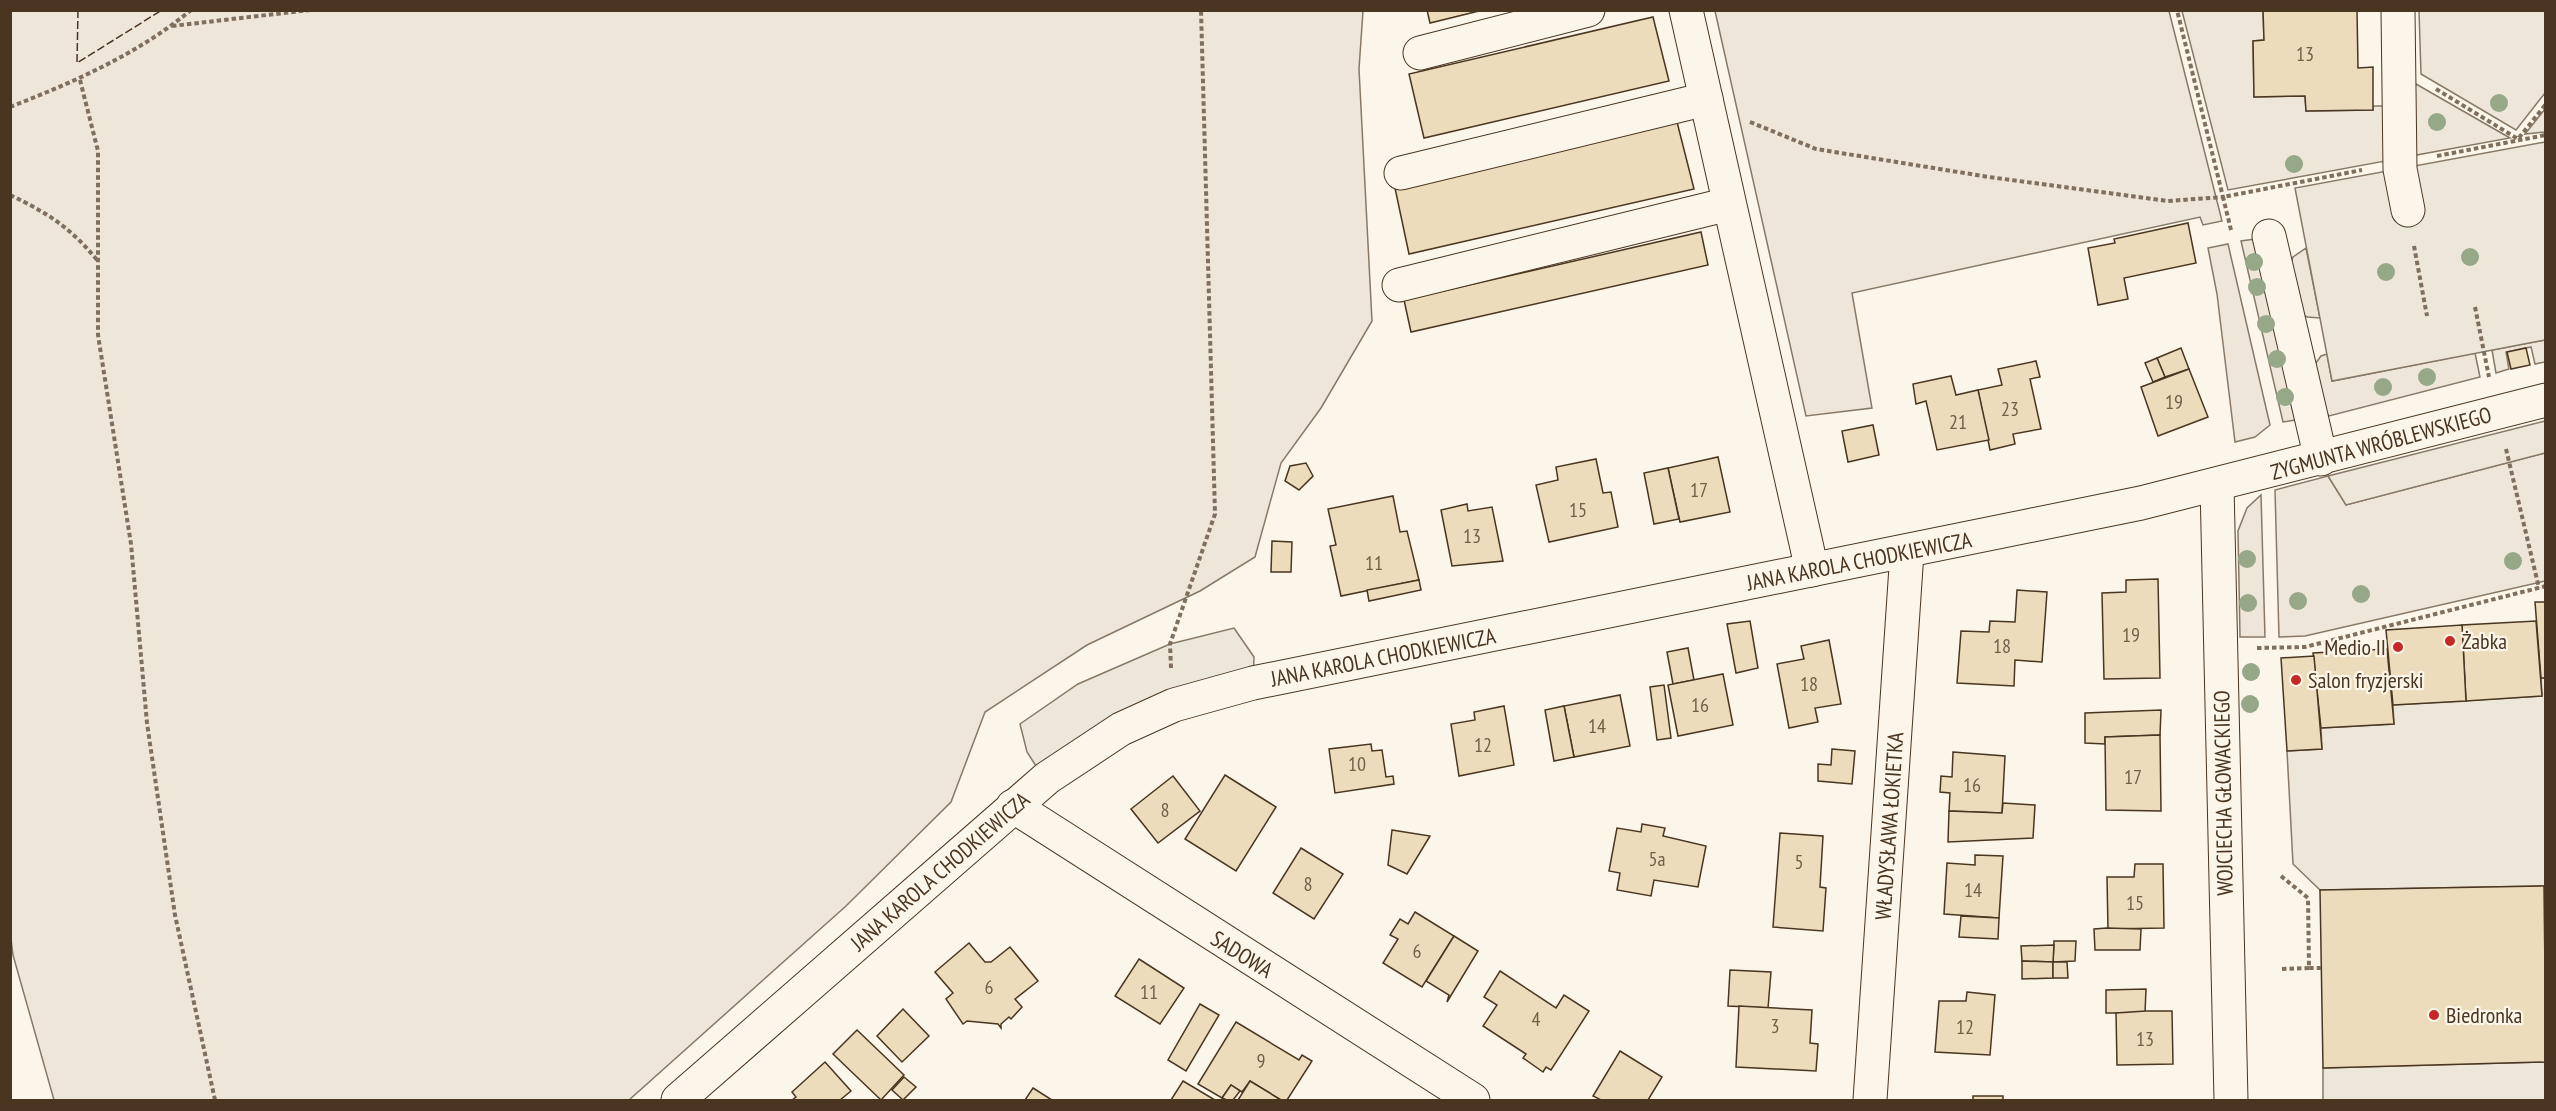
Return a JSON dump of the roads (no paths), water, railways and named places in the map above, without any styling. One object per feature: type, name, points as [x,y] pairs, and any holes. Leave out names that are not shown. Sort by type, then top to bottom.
[{"type":"street","points":[[1420,53],[1588,10]]},
{"type":"street","points":[[1686,10],[1812,570]]},
{"type":"street","points":[[2398,10],[2400,163],[2408,210]]},
{"type":"street","points":[[1401,173],[1706,99]]},
{"type":"street","points":[[1399,285],[1729,204]]},
{"type":"street","points":[[2269,236],[2321,459]]},
{"type":"street","name":"ZYGMUNTA WRÓBLEWSKIEGO","points":[[2217,485],[2546,400]]},
{"type":"street","name":"JANA KAROLA CHODKIEWICZA","points":[[678,1101],[1047,778],[1121,729],[1174,705],[1253,683],[1907,552],[2217,485]]},
{"type":"street","name":"WOJCIECHA GŁOWACKIEGO","points":[[2217,485],[2231,1101]]},
{"type":"street","name":"WŁADYSŁAWA ŁOKIETKA","points":[[1870,1101],[1907,552]]},
{"type":"street","name":"SADOWA","points":[[1013,806],[1473,1101]]},
{"type":"place","name":"Żabka","points":[[2450,641]]},
{"type":"place","name":"Medio II","points":[[2398,647]]},
{"type":"place","name":"Salon fryzjerski","points":[[2296,680]]},
{"type":"place","name":"Biedronka","points":[[2434,1015]]}]
